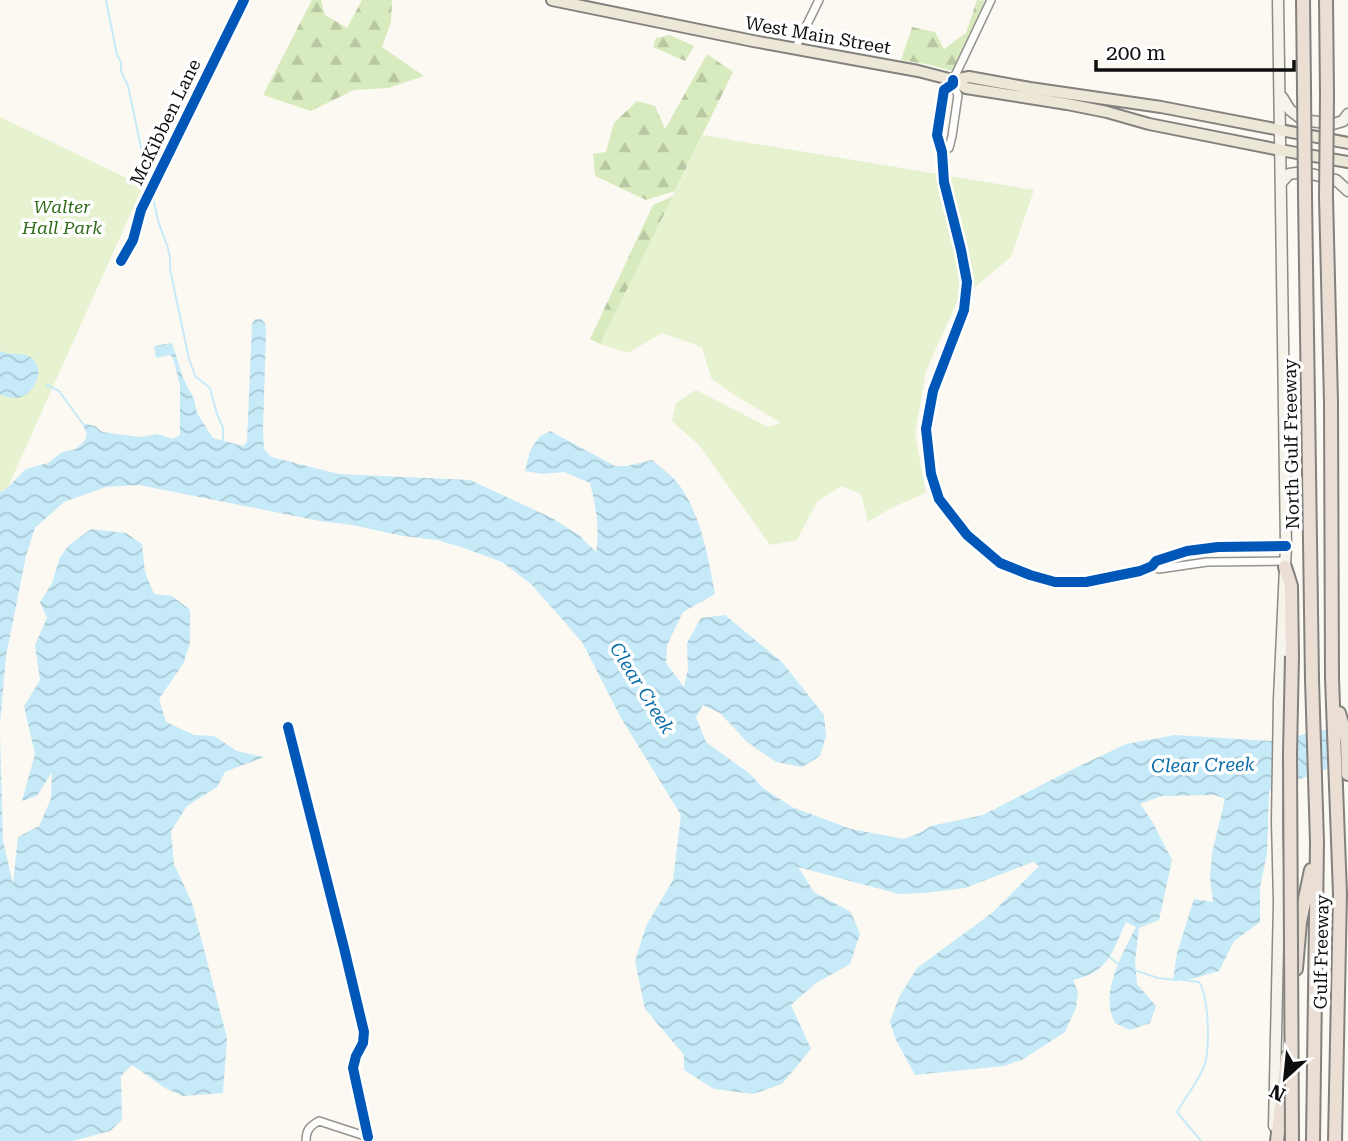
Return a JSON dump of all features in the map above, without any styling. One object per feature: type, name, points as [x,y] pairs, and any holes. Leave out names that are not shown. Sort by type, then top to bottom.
[{"type":"highway","name":"North Gulf Freeway","points":[[1303,0],[1312,679],[1316,795]]},
{"type":"highway","points":[[1326,0],[1332,678],[1333,694],[1347,740],[1348,774]]},
{"type":"highway","points":[[1286,564],[1291,586],[1292,656],[1292,1141]]},
{"type":"highway","name":"Gulf Freeway","points":[[1333,694],[1340,894],[1335,1141]]},
{"type":"highway","name":"Gulf Freeway","points":[[1313,1141],[1316,795]]},
{"type":"highway","points":[[1275,1141],[1285,1079],[1300,922],[1317,842]]},
{"type":"main road","name":"West Main Street","points":[[552,0],[918,71],[966,88],[1089,108],[1149,124],[1348,162]]},
{"type":"main road","points":[[1275,1141],[1279,902],[1278,755],[1286,564],[1278,0]]},
{"type":"main road","name":"West Main Street","points":[[953,82],[969,77],[1220,117],[1348,143]]},
{"type":"main road","points":[[1280,94],[1290,110],[1303,120],[1333,124],[1343,121],[1348,114]]},
{"type":"main road","points":[[1281,183],[1289,173],[1303,172],[1336,180],[1348,191]]},
{"type":"street","name":"McKibben Lane","points":[[121,261],[133,240],[141,210],[244,0]]},
{"type":"street","points":[[795,49],[819,0]]},
{"type":"street","points":[[991,0],[953,82],[944,90],[937,126],[944,182],[967,282],[964,310],[933,391],[926,429],[931,474],[939,499],[967,535],[1000,563],[1055,582],[1086,582],[1140,571],[1152,566],[1156,561],[1187,551],[1218,547],[1286,545]]},
{"type":"street","points":[[942,152],[949,148],[952,136],[958,95],[953,82]]},
{"type":"street","points":[[1152,566],[1159,569],[1207,562],[1286,564]]},
{"type":"street","points":[[288,727],[364,1032],[363,1043],[353,1068],[369,1139]]},
{"type":"street","points":[[306,1141],[306,1133],[311,1125],[319,1121],[369,1139]]},
{"type":"green space","points":[[312,0],[321,0],[325,15],[347,28],[362,0],[392,0],[391,22],[382,47],[424,76],[389,88],[354,90],[311,111],[263,95]]},
{"type":"green space","points":[[977,0],[988,1],[953,71],[901,60],[912,27],[935,32],[944,49],[966,33]]},
{"type":"green space","points":[[670,35],[694,46],[685,61],[653,47],[656,38]]},
{"type":"green space","points":[[707,54],[733,72],[675,191],[646,200],[595,176],[593,154],[606,152],[614,123],[637,101],[655,106],[665,129]]},
{"type":"green space","name":"Walter Hall Park","points":[[0,117],[143,186],[8,487],[0,493]]},
{"type":"green space","points":[[703,135],[1034,190],[1011,257],[957,302],[926,371],[915,434],[926,493],[891,508],[868,522],[861,494],[841,486],[817,502],[797,540],[770,545],[699,445],[672,421],[676,403],[696,390],[768,427],[781,423],[711,378],[702,347],[662,333],[628,353],[600,344]]},
{"type":"green space","points":[[673,196],[600,344],[590,339],[653,205]]},
{"type":"water","name":"Clear Creek","points":[[255,319],[261,319],[265,323],[266,331],[263,430],[264,449],[271,457],[339,474],[470,480],[552,518],[580,536],[596,552],[597,517],[590,483],[564,472],[542,474],[525,471],[530,451],[539,437],[550,431],[615,466],[652,460],[670,475],[688,498],[699,524],[715,594],[683,612],[667,645],[666,663],[684,687],[688,669],[687,643],[701,618],[725,615],[782,662],[824,715],[826,736],[820,756],[802,767],[776,762],[747,742],[720,713],[703,705],[696,717],[706,742],[750,774],[763,788],[792,807],[851,829],[904,839],[930,826],[983,815],[1126,744],[1175,735],[1273,741],[1348,725],[1348,761],[1269,791],[1267,854],[1260,887],[1260,922],[1234,941],[1219,971],[1192,979],[1173,981],[1177,953],[1194,899],[1213,902],[1210,878],[1212,853],[1225,799],[1215,795],[1161,796],[1140,804],[1172,860],[1159,920],[1139,928],[1135,961],[1137,984],[1156,1006],[1150,1023],[1130,1030],[1115,1023],[1111,1011],[1110,998],[1114,977],[1136,927],[1126,922],[1113,951],[1102,966],[1073,980],[1078,992],[1076,1008],[1065,1032],[1022,1060],[1004,1066],[915,1075],[896,1040],[890,1022],[899,997],[917,968],[993,912],[1039,866],[1033,862],[965,888],[899,894],[798,867],[814,892],[851,912],[860,934],[850,964],[816,983],[791,1005],[811,1049],[782,1084],[753,1094],[714,1089],[684,1070],[684,1055],[645,1009],[635,961],[646,926],[673,880],[681,815],[621,718],[582,642],[532,585],[502,562],[437,540],[320,521],[139,485],[106,487],[64,502],[35,528],[26,556],[6,656],[0,724],[0,493],[26,469],[48,463],[62,452],[76,449],[87,434],[82,423],[95,426],[102,432],[141,437],[157,434],[173,439],[180,435],[180,385],[173,358],[170,355],[156,358],[154,346],[172,343],[197,413],[213,438],[243,446],[247,442],[252,324]]},
{"type":"water","points":[[0,351],[26,355],[37,364],[36,382],[23,396],[13,398],[0,394]]},
{"type":"water","points":[[91,529],[126,533],[142,544],[145,572],[154,594],[172,596],[190,610],[190,643],[183,664],[159,699],[166,722],[194,735],[214,736],[237,751],[264,757],[225,772],[217,787],[187,806],[171,831],[174,864],[192,903],[227,1038],[223,1093],[183,1096],[165,1088],[132,1065],[121,1076],[122,1120],[110,1131],[73,1141],[0,1141],[0,735],[3,841],[13,884],[18,837],[39,826],[51,799],[52,772],[37,796],[22,801],[35,754],[24,706],[40,680],[35,645],[47,618],[40,602],[52,583],[60,557],[69,545]]},
{"type":"waterway","points":[[106,0],[149,185]]},
{"type":"waterway","points":[[152,194],[168,248],[189,359],[195,376],[210,388],[223,428],[223,442]]},
{"type":"waterway","points":[[47,385],[59,391],[83,424]]},
{"type":"waterway","points":[[1109,957],[1119,964]]},
{"type":"waterway","points":[[1134,970],[1158,978],[1176,980]]},
{"type":"waterway","points":[[1182,980],[1199,982],[1207,1012],[1206,1061],[1177,1112],[1201,1141]]},
{"type":"cycle path","points":[[121,261],[133,240],[141,210],[244,0]]},
{"type":"cycle path","points":[[953,80],[953,84],[944,90],[937,135],[942,152],[944,182],[967,282],[964,310],[933,391],[926,429],[931,474],[939,499],[967,535],[1000,563],[1055,582],[1086,582],[1140,571],[1152,566],[1156,561],[1187,551],[1218,547],[1286,546]]},
{"type":"cycle path","points":[[288,727],[364,1032],[363,1043],[353,1068],[368,1137]]}]
